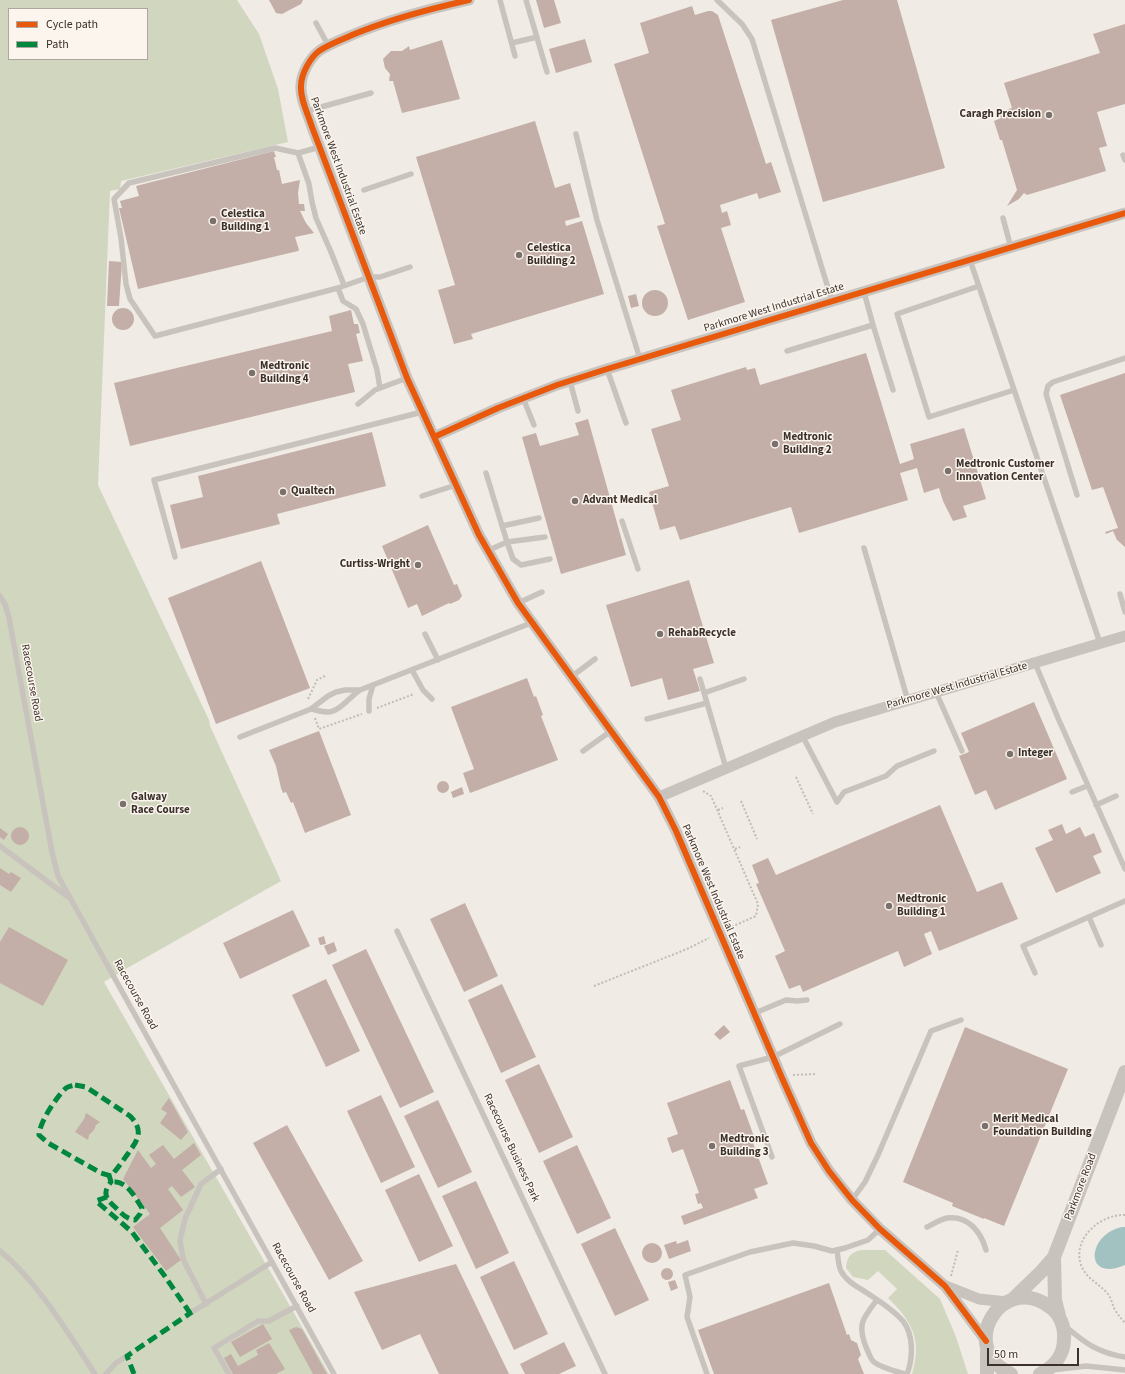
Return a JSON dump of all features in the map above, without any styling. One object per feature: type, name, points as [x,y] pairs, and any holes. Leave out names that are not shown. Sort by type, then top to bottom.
[{"type":"street","name":"Parkmore West Industrial Estate","points":[[469,0],[393,19],[328,45],[312,58],[303,76],[301,85],[301,93],[307,111],[407,378],[487,551],[518,603],[531,623],[659,797],[676,830],[782,1078],[812,1142],[829,1171],[852,1200],[880,1229],[945,1286],[986,1345]]},
{"type":"street","name":"Parkmore West Industrial Estate","points":[[434,437],[523,398],[607,369],[1125,213]]},
{"type":"street","name":"Parkmore West Industrial Estate","points":[[659,797],[835,722],[1125,636]]},
{"type":"street","name":"Parkmore Road","points":[[986,1345],[986,1329],[990,1318],[997,1309],[1010,1301],[1041,1272],[1054,1257],[1125,1072]]},
{"type":"street","name":"Parkmore Road","points":[[1043,1373],[1054,1364],[1061,1355],[1064,1345],[1065,1334],[1055,1300],[1054,1257]]},
{"type":"street","name":"Parkmore West Industrial Estate","points":[[945,1286],[979,1299],[1010,1301]]},
{"type":"street","points":[[1010,1301],[1024,1298],[1035,1299],[1053,1309],[1061,1320]]},
{"type":"street","points":[[986,1345],[987,1374]]},
{"type":"street","points":[[986,1345],[993,1360],[1002,1369],[1011,1374]]},
{"type":"lane","points":[[500,0],[515,56]]},
{"type":"lane","points":[[526,0],[547,72]]},
{"type":"lane","points":[[717,0],[742,24],[752,40],[832,301]]},
{"type":"lane","points":[[316,23],[328,45]]},
{"type":"lane","points":[[512,43],[537,37]]},
{"type":"lane","points":[[307,111],[372,94]]},
{"type":"lane","points":[[576,134],[598,220],[640,359]]},
{"type":"lane","points":[[320,146],[298,153],[276,148],[129,183],[114,199],[121,238],[126,284],[130,299],[155,336],[338,288],[369,277],[380,277],[410,267]]},
{"type":"lane","points":[[298,153],[309,184],[316,218],[344,285]]},
{"type":"lane","points":[[364,190],[411,174]]},
{"type":"lane","points":[[1003,218],[1011,248]]},
{"type":"lane","points":[[970,260],[1100,643]]},
{"type":"lane","points":[[979,286],[897,314],[928,417],[1014,390]]},
{"type":"lane","points":[[338,288],[343,301],[356,309],[363,324],[377,370],[380,388]]},
{"type":"lane","points":[[864,292],[893,390]]},
{"type":"lane","points":[[787,351],[873,325]]},
{"type":"lane","points":[[1077,495],[1046,394],[1048,386],[1053,382],[1125,358]]},
{"type":"lane","points":[[607,369],[626,423]]},
{"type":"lane","points":[[358,404],[375,390],[407,378]]},
{"type":"lane","points":[[570,381],[578,411]]},
{"type":"lane","points":[[523,398],[534,425]]},
{"type":"lane","points":[[175,557],[154,480],[422,412]]},
{"type":"lane","points":[[486,473],[513,559],[521,565],[550,559]]},
{"type":"lane","points":[[422,496],[456,485]]},
{"type":"lane","points":[[502,526],[539,518]]},
{"type":"lane","points":[[622,521],[638,569]]},
{"type":"lane","points":[[487,551],[507,542],[545,537]]},
{"type":"lane","points":[[864,548],[908,700]]},
{"type":"lane","points":[[518,603],[542,592]]},
{"type":"lane","points":[[1120,594],[1125,612]]},
{"type":"lane","name":"Racecourse Road","points":[[0,596],[5,604],[9,618],[52,852],[58,876],[334,1374]]},
{"type":"lane","points":[[311,709],[328,712],[338,708],[360,690],[531,623]]},
{"type":"lane","points":[[425,634],[438,660]]},
{"type":"lane","points":[[571,677],[595,659]]},
{"type":"lane","points":[[1035,663],[1087,786],[1125,869]]},
{"type":"lane","points":[[412,670],[423,690],[432,700]]},
{"type":"lane","points":[[700,679],[726,768]]},
{"type":"lane","points":[[704,693],[744,679]]},
{"type":"lane","points":[[369,711],[369,699],[373,685]]},
{"type":"lane","points":[[240,737],[311,709],[336,692],[345,690],[360,690]]},
{"type":"lane","points":[[936,692],[962,751]]},
{"type":"lane","points":[[647,719],[707,703]]},
{"type":"lane","points":[[583,751],[611,731]]},
{"type":"lane","points":[[802,735],[837,802],[844,792],[886,776],[897,766],[934,751]]},
{"type":"lane","points":[[1072,792],[1087,786]]},
{"type":"lane","points":[[1096,805],[1116,796]]},
{"type":"lane","points":[[0,846],[70,898]]},
{"type":"lane","points":[[1035,974],[1023,946],[1125,901]]},
{"type":"lane","points":[[1089,917],[1102,945]]},
{"type":"lane","name":"Racecourse Business Park","points":[[397,931],[605,1374]]},
{"type":"lane","points":[[755,1013],[786,1000],[796,1002],[807,1000]]},
{"type":"lane","points":[[852,1200],[865,1182],[878,1155],[931,1030],[961,1020]]},
{"type":"lane","points":[[772,1157],[739,1066],[773,1057],[840,1024]]},
{"type":"lane","points":[[206,1304],[183,1259],[180,1240],[185,1219],[201,1184],[221,1169]]},
{"type":"lane","points":[[927,1227],[947,1218],[958,1219],[970,1224],[979,1232],[986,1250]]},
{"type":"lane","points":[[707,1374],[687,1317],[690,1297],[685,1275],[750,1252],[793,1243],[814,1246],[832,1251],[837,1250],[868,1240],[880,1229]]},
{"type":"lane","points":[[837,1250],[841,1271],[848,1280],[877,1300],[904,1322],[910,1335],[912,1351],[909,1368],[905,1374],[887,1369],[873,1361],[862,1336],[862,1324],[867,1313],[877,1300]]},
{"type":"lane","points":[[0,1251],[22,1271],[61,1322],[95,1374]]},
{"type":"lane","points":[[192,1312],[272,1262]]},
{"type":"lane","points":[[229,1374],[214,1348],[258,1321],[269,1321],[297,1306]]},
{"type":"lane","points":[[1061,1320],[1085,1343],[1105,1352],[1125,1357]]},
{"type":"lane","points":[[106,1374],[116,1363],[127,1356]]},
{"type":"lane","points":[[1043,1373],[1086,1366],[1125,1370]]},
{"type":"path","points":[[796,777],[812,814]]},
{"type":"path","points":[[741,801],[757,839]]},
{"type":"path","points":[[718,810],[723,808]]},
{"type":"path","points":[[735,849],[740,846]]},
{"type":"path","points":[[782,1078],[792,1075],[816,1074]]},
{"type":"path","points":[[1125,1215],[1112,1215],[1093,1227],[1086,1235],[1079,1255],[1084,1272],[1108,1294],[1119,1316],[1125,1323]]},
{"type":"path","points":[[945,1286],[950,1279],[958,1250]]},
{"type":"green space","name":"Galway Race Course","points":[[0,0],[237,0],[259,34],[278,89],[288,142],[121,181],[120,189],[110,191],[98,485],[209,720],[210,726],[281,881],[104,982],[329,1374],[0,1374]]},
{"type":"green space","points":[[862,1250],[885,1250],[940,1299],[956,1337],[968,1374],[912,1374],[916,1351],[913,1332],[904,1315],[888,1298],[897,1289],[878,1271],[868,1280],[853,1277],[846,1268],[847,1260],[850,1255]]},
{"type":"water","points":[[1125,1227],[1125,1265],[1111,1269],[1102,1268],[1096,1263],[1096,1247],[1102,1238],[1110,1231]]},
{"type":"building","points":[[269,0],[303,0],[301,4],[282,14],[276,13]]},
{"type":"building","points":[[536,0],[554,0],[561,23],[544,28]]},
{"type":"building","points":[[843,0],[897,0],[945,168],[823,202],[771,20]]},
{"type":"building","points":[[692,6],[695,15],[712,11],[718,15],[766,164],[771,162],[781,192],[759,199],[757,193],[720,205],[722,213],[727,211],[731,225],[721,228],[745,302],[688,320],[657,226],[665,224],[614,64],[649,53],[640,23]]},
{"type":"building","name":"Caragh Precision","points":[[1125,24],[1125,104],[1097,112],[1107,146],[1099,148],[1106,171],[1027,195],[1024,193],[1019,199],[1007,206],[1017,190],[1002,140],[1000,140],[994,121],[1001,118],[999,112],[1012,108],[1004,83],[1100,53],[1093,34]]},
{"type":"building","points":[[585,39],[592,62],[556,73],[549,49]]},
{"type":"building","points":[[442,40],[460,99],[402,113],[393,81],[389,81],[390,74],[385,68],[383,59],[391,51],[402,51],[409,46],[410,50]]},
{"type":"building","name":"Celestica Building 2","points":[[535,121],[555,188],[570,183],[580,217],[565,221],[566,226],[582,221],[604,294],[471,334],[473,339],[454,344],[438,290],[455,285],[416,157]]},
{"type":"building","name":"Celestica Building 1","points":[[274,151],[277,170],[279,170],[282,184],[300,180],[298,193],[299,204],[304,204],[305,211],[300,211],[306,223],[314,233],[295,237],[299,250],[138,289],[119,208],[122,208],[120,201],[139,196],[136,186]]},
{"type":"building","points":[[109,261],[122,262],[119,306],[107,306]]},
{"type":"building","points":[[655,290],[664,294],[668,303],[664,312],[655,316],[646,312],[642,303],[646,294]]},
{"type":"building","points":[[636,294],[639,306],[631,308],[628,296]]},
{"type":"building","points":[[119,308],[127,308],[134,315],[134,323],[127,330],[119,330],[112,323],[112,315]]},
{"type":"building","name":"Medtronic Building 4","points":[[351,310],[354,324],[358,324],[360,333],[356,334],[363,361],[348,364],[355,392],[130,446],[114,383],[332,331],[329,316]]},
{"type":"building","name":"Medtronic Building 2","points":[[866,353],[900,464],[914,459],[910,444],[964,428],[986,499],[963,506],[967,517],[953,521],[943,501],[939,488],[924,493],[917,468],[900,473],[908,500],[799,533],[791,507],[680,540],[675,526],[660,530],[649,492],[669,486],[651,429],[681,420],[671,390],[746,367],[747,370],[755,368],[760,385]]},
{"type":"building","points":[[1125,373],[1125,547],[1117,540],[1113,531],[1106,534],[1105,532],[1118,528],[1103,487],[1092,490],[1060,395]]},
{"type":"building","name":"Advant Medical","points":[[588,419],[626,555],[561,574],[522,437],[536,433],[540,446],[579,435],[575,423]]},
{"type":"building","name":"Qualtech","points":[[372,432],[386,486],[277,514],[280,524],[181,549],[170,505],[203,497],[198,476]]},
{"type":"building","name":"Curtiss-Wright","points":[[428,525],[454,585],[457,584],[462,596],[459,600],[450,604],[449,603],[422,616],[417,604],[408,608],[382,546]]},
{"type":"building","points":[[261,561],[310,688],[216,724],[168,598]]},
{"type":"building","name":"RehabRecycle","points":[[689,580],[714,663],[693,669],[700,691],[668,700],[662,678],[631,687],[606,605]]},
{"type":"building","points":[[527,678],[534,697],[536,696],[543,715],[541,716],[558,760],[470,793],[463,773],[474,769],[451,707]]},
{"type":"building","name":"Integer","points":[[1034,702],[1067,779],[995,810],[986,790],[975,795],[959,756],[969,752],[961,733]]},
{"type":"building","points":[[319,731],[351,815],[305,833],[293,802],[291,803],[286,792],[283,793],[276,766],[269,750]]},
{"type":"building","points":[[443,781],[447,783],[449,787],[447,791],[443,793],[439,791],[437,787],[439,783]]},
{"type":"building","points":[[462,787],[464,794],[453,798],[451,792]]},
{"type":"building","name":"Medtronic Building 1","points":[[940,805],[977,892],[1002,882],[1018,919],[939,951],[931,931],[924,934],[932,954],[904,967],[898,951],[803,992],[800,985],[789,989],[775,956],[785,951],[756,884],[759,883],[752,865],[768,858],[776,875]]},
{"type":"building","points":[[1062,824],[1066,834],[1080,827],[1085,837],[1094,833],[1102,852],[1093,856],[1101,873],[1056,893],[1035,848],[1053,840],[1048,830]]},
{"type":"building","points":[[16,827],[24,827],[29,832],[27,843],[24,845],[16,845],[11,840],[11,832]]},
{"type":"building","points":[[0,828],[8,834],[4,840],[0,837]]},
{"type":"building","points":[[0,868],[9,874],[11,872],[21,878],[11,892],[0,885]]},
{"type":"building","points":[[465,903],[498,976],[464,992],[430,919]]},
{"type":"building","points":[[293,910],[310,946],[240,979],[223,943]]},
{"type":"building","points":[[9,927],[68,960],[43,1006],[0,983],[0,942]]},
{"type":"building","points":[[324,936],[326,944],[320,945],[318,938]]},
{"type":"building","points":[[334,942],[337,951],[328,955],[324,946]]},
{"type":"building","points":[[366,949],[434,1092],[400,1108],[332,965]]},
{"type":"building","points":[[326,979],[360,1051],[326,1067],[292,995]]},
{"type":"building","points":[[502,984],[536,1057],[501,1073],[468,1000]]},
{"type":"building","points":[[724,1025],[730,1032],[720,1040],[714,1034]]},
{"type":"building","name":"Merit Medical Foundation Building","points":[[965,1027],[1068,1069],[1004,1226],[952,1206],[953,1203],[903,1182]]},
{"type":"building","points":[[539,1064],[573,1137],[539,1153],[505,1080]]},
{"type":"building","name":"Medtronic Building 3","points":[[730,1080],[741,1110],[744,1109],[756,1142],[753,1143],[768,1184],[754,1189],[758,1198],[684,1225],[681,1216],[703,1208],[701,1203],[698,1204],[695,1194],[699,1193],[683,1149],[672,1153],[667,1138],[678,1134],[667,1103]]},
{"type":"building","points":[[381,1095],[415,1167],[381,1183],[347,1111]]},
{"type":"building","points":[[169,1098],[188,1132],[181,1140],[160,1123],[167,1113],[161,1109]]},
{"type":"building","points":[[438,1100],[472,1172],[438,1188],[404,1116]]},
{"type":"building","points":[[86,1113],[100,1122],[89,1135],[88,1140],[75,1132],[84,1119]]},
{"type":"building","points":[[287,1125],[363,1261],[329,1280],[253,1143]]},
{"type":"building","points":[[194,1143],[201,1155],[182,1170],[195,1187],[181,1197],[172,1186],[168,1189],[183,1210],[160,1228],[181,1260],[166,1271],[133,1227],[150,1214],[123,1179],[138,1150],[151,1168],[156,1164],[149,1155],[163,1145],[174,1159]]},
{"type":"building","points":[[577,1145],[611,1218],[577,1234],[543,1161]]},
{"type":"building","points":[[419,1174],[453,1246],[419,1262],[385,1190]]},
{"type":"building","points":[[476,1181],[509,1253],[476,1269],[442,1196]]},
{"type":"building","points":[[615,1228],[649,1300],[615,1316],[581,1244]]},
{"type":"building","points":[[688,1240],[691,1251],[669,1259],[664,1245],[676,1241],[677,1244]]},
{"type":"building","points":[[648,1243],[656,1243],[662,1249],[662,1257],[656,1263],[648,1263],[642,1257],[642,1249]]},
{"type":"building","points":[[514,1261],[548,1334],[514,1350],[480,1277]]},
{"type":"building","points":[[456,1264],[509,1374],[439,1374],[420,1334],[382,1350],[354,1292]]},
{"type":"building","points":[[665,1268],[669,1268],[673,1274],[669,1280],[665,1280],[661,1276],[661,1272]]},
{"type":"building","points":[[675,1280],[678,1288],[671,1291],[668,1282]]},
{"type":"building","points":[[829,1283],[847,1335],[849,1334],[851,1340],[857,1343],[861,1355],[858,1359],[864,1374],[714,1374],[698,1330]]},
{"type":"building","points":[[263,1324],[272,1339],[240,1357],[231,1342]]},
{"type":"building","points":[[296,1327],[302,1329],[327,1374],[313,1374],[289,1330]]},
{"type":"building","points":[[564,1342],[576,1366],[559,1374],[525,1374],[520,1364]]},
{"type":"building","points":[[269,1343],[285,1369],[276,1374],[233,1374],[224,1358],[231,1354],[238,1366],[258,1355],[256,1350]]},
{"type":"marked path","points":[[75,1085],[86,1087],[130,1116],[135,1121],[137,1126],[138,1136],[134,1145],[111,1176],[101,1173],[48,1143],[39,1135],[45,1117],[54,1103],[66,1088],[75,1085]]},
{"type":"marked path","points":[[109,1175],[111,1182],[106,1190],[106,1197],[123,1215],[135,1220],[140,1214],[142,1208],[126,1186],[117,1182],[111,1182]]},
{"type":"marked path","points":[[107,1197],[96,1201],[132,1232],[190,1313]]},
{"type":"marked path","points":[[134,1374],[127,1356],[192,1312]]},
{"type":"cycle path","points":[[469,0],[395,19],[366,29],[331,44],[319,51],[312,58],[304,71],[301,81],[302,96],[312,127],[407,378],[479,535],[518,603],[659,797],[676,831],[811,1143],[829,1171],[852,1200],[880,1229],[945,1286],[986,1341]]},
{"type":"cycle path","points":[[434,437],[498,408],[557,385],[1125,213]]},
{"type":"place","name":"Caragh Precision","points":[[1049,115]]},
{"type":"place","name":"Celestica Building 1","points":[[213,221]]},
{"type":"place","name":"Celestica Building 2","points":[[519,255]]},
{"type":"place","name":"Medtronic Building 4","points":[[252,373]]},
{"type":"place","name":"Medtronic Building 2","points":[[775,444]]},
{"type":"place","name":"Medtronic Customer Innovation Center","points":[[948,471]]},
{"type":"place","name":"Qualtech","points":[[283,492]]},
{"type":"place","name":"Advant Medical","points":[[575,501]]},
{"type":"place","name":"Curtiss-Wright","points":[[418,565]]},
{"type":"place","name":"RehabRecycle","points":[[660,634]]},
{"type":"place","name":"Integer","points":[[1010,754]]},
{"type":"place","name":"Galway Race Course","points":[[123,804]]},
{"type":"place","name":"Medtronic Building 1","points":[[889,906]]},
{"type":"place","name":"Merit Medical Foundation Building","points":[[985,1126]]},
{"type":"place","name":"Medtronic Building 3","points":[[712,1146]]}]
